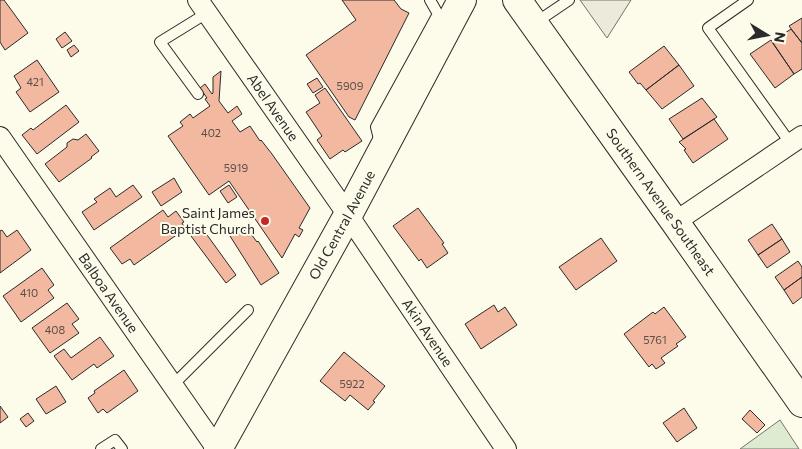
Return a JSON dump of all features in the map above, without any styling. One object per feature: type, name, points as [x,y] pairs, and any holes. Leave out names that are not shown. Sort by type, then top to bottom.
[{"type":"main road","name":"Old Central Avenue","points":[[218,449],[348,215],[462,0]]},
{"type":"main road","name":"Southern Avenue Southeast","points":[[517,0],[802,403]]},
{"type":"street","name":"Abel Avenue","points":[[203,7],[348,215]]},
{"type":"street","name":"Balboa Avenue","points":[[0,137],[218,449]]},
{"type":"street","points":[[675,222],[796,140]]},
{"type":"street","name":"Akin Avenue","points":[[348,215],[506,449]]},
{"type":"lane","points":[[382,150],[376,127],[438,14],[430,0]]},
{"type":"lane","points":[[534,24],[569,0]]},
{"type":"lane","points":[[748,0],[708,28],[796,140]]},
{"type":"lane","points":[[198,94],[160,42],[203,7]]},
{"type":"lane","points":[[173,385],[248,310]]},
{"type":"lane","points":[[102,449],[115,440],[122,449]]},
{"type":"green space","points":[[780,420],[799,449],[740,449]]},
{"type":"shaded area","points":[[580,0],[631,0],[607,38]]},
{"type":"building","points":[[0,0],[4,0],[28,33],[5,50],[0,42]]},
{"type":"building","points":[[342,0],[394,0],[401,9],[409,13],[355,120],[349,117],[306,55],[356,20]]},
{"type":"building","points":[[802,18],[802,43],[789,26]]},
{"type":"building","points":[[791,29],[802,43],[802,69],[794,74],[772,42]]},
{"type":"building","points":[[65,32],[72,41],[62,48],[56,39]]},
{"type":"building","points":[[771,40],[794,74],[775,88],[750,54]]},
{"type":"building","points":[[74,45],[79,51],[71,57],[67,50]]},
{"type":"building","points":[[664,46],[679,65],[646,90],[640,83],[638,84],[629,72]]},
{"type":"building","points":[[37,60],[59,92],[30,112],[16,92],[21,88],[14,76]]},
{"type":"building","points":[[679,65],[694,86],[662,109],[646,90]]},
{"type":"building","points":[[221,71],[219,101],[228,113],[237,106],[242,114],[232,121],[240,132],[250,126],[310,208],[299,228],[303,230],[299,237],[295,234],[282,258],[229,181],[209,195],[168,136],[183,126],[180,122],[190,114],[193,118],[210,106],[200,88],[205,84],[212,94],[213,77]]},
{"type":"building","points":[[317,78],[323,87],[313,93],[307,84]]},
{"type":"building","points":[[325,88],[362,141],[330,159],[317,140],[322,136],[306,112],[320,103],[315,95]]},
{"type":"building","points":[[702,98],[717,117],[683,139],[669,119]]},
{"type":"building","points":[[66,105],[79,122],[37,154],[22,135],[31,128],[33,130]]},
{"type":"building","points":[[714,119],[728,139],[693,163],[684,150],[686,149],[679,142]]},
{"type":"building","points":[[86,134],[99,151],[59,182],[45,164],[67,147],[67,143],[73,139],[78,140]]},
{"type":"building","points":[[174,178],[182,192],[161,206],[152,192]]},
{"type":"building","points":[[133,185],[142,197],[94,230],[82,212],[97,202],[94,199],[110,188],[116,197]]},
{"type":"building","points":[[229,185],[237,197],[228,203],[220,191]]},
{"type":"building","points":[[418,208],[444,243],[442,244],[448,253],[427,268],[421,259],[419,261],[393,226]]},
{"type":"building","points":[[163,210],[168,217],[176,211],[184,222],[182,223],[185,229],[134,265],[130,259],[122,264],[110,248]]},
{"type":"building","points":[[772,224],[782,239],[758,255],[748,240]]},
{"type":"building","points":[[202,228],[236,275],[226,283],[191,236]]},
{"type":"building","points":[[243,228],[248,236],[251,234],[258,241],[279,273],[261,285],[230,236]]},
{"type":"building","points":[[2,230],[7,237],[17,230],[31,250],[0,273],[0,231]]},
{"type":"building","points":[[601,238],[617,261],[576,290],[559,267]]},
{"type":"building","points":[[782,239],[790,252],[767,268],[758,255]]},
{"type":"building","points":[[798,261],[802,267],[802,277],[784,290],[775,277]]},
{"type":"building","points":[[42,268],[54,285],[48,290],[54,298],[21,322],[3,296]]},
{"type":"building","points":[[802,277],[802,297],[793,304],[784,290]]},
{"type":"building","points":[[67,303],[79,319],[72,324],[79,333],[50,353],[32,328]]},
{"type":"building","points":[[494,305],[498,312],[505,307],[517,325],[481,349],[465,324]]},
{"type":"building","points":[[664,307],[686,337],[676,344],[678,346],[661,358],[665,363],[656,369],[652,364],[649,367],[624,334],[653,312],[655,314]]},
{"type":"building","points":[[100,337],[114,356],[97,368],[94,364],[72,380],[54,356],[64,349],[71,358]]},
{"type":"building","points":[[344,352],[385,386],[368,410],[350,395],[345,401],[320,381]]},
{"type":"building","points":[[124,370],[138,391],[107,413],[103,409],[98,413],[88,398],[95,393],[94,391]]},
{"type":"building","points":[[56,386],[66,402],[46,414],[36,399]]},
{"type":"building","points":[[0,406],[8,417],[0,423]]},
{"type":"building","points":[[684,408],[697,428],[677,442],[663,423]]},
{"type":"building","points":[[750,410],[765,425],[757,433],[742,419]]},
{"type":"building","points":[[28,413],[34,421],[26,427],[20,419]]},
{"type":"place","name":"Saint James Baptist Church","points":[[265,221]]}]
